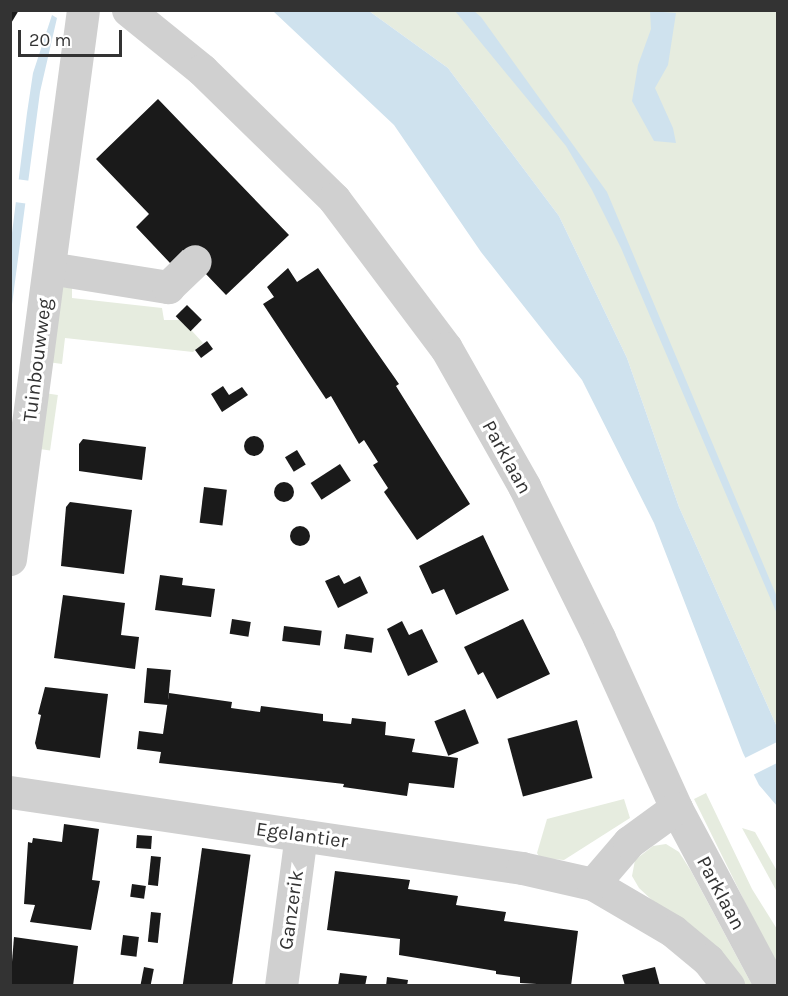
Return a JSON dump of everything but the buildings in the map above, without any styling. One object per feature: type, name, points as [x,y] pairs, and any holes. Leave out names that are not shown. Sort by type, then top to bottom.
[{"type":"street","name":"Tuinbouwweg","points":[[10,559],[83,10]]},
{"type":"street","name":"Parklaan","points":[[128,10],[202,70],[334,199],[446,348],[525,486],[599,638],[676,808],[771,986]]},
{"type":"street","points":[[49,268],[168,287],[195,261]]},
{"type":"street","name":"Egelantier","points":[[10,792],[522,868],[593,884],[673,931],[708,960],[728,986]]},
{"type":"street","points":[[593,884],[629,842],[676,808]]},
{"type":"street","name":"Ganzerik","points":[[281,986],[301,835]]},
{"type":"shaded area","points":[[369,11],[777,11],[777,727],[679,507],[627,358],[559,216],[448,68]]},
{"type":"shaded area","points":[[58,283],[72,285],[72,298],[162,308],[164,320],[182,320],[203,343],[193,352],[65,338],[62,364],[48,362]]},
{"type":"shaded area","points":[[44,393],[58,395],[50,450],[36,448]]},
{"type":"shaded area","points":[[706,793],[752,889],[777,929],[777,967],[694,799]]},
{"type":"shaded area","points":[[624,799],[630,818],[564,860],[540,858],[537,853],[547,819]]},
{"type":"shaded area","points":[[742,828],[755,832],[777,871],[777,892]]},
{"type":"shaded area","points":[[666,844],[679,852],[691,871],[752,985],[743,985],[639,888],[632,876],[635,860],[653,846]]},
{"type":"water","points":[[273,11],[369,11],[448,68],[559,216],[627,358],[679,507],[777,727],[777,806],[759,785],[743,753],[654,523],[582,380],[481,252],[394,125]]},
{"type":"water","points":[[455,11],[474,11],[481,17],[607,192],[777,597],[777,614],[621,248],[592,190],[566,146]]},
{"type":"water","points":[[650,11],[676,13],[668,65],[655,88],[673,128],[676,143],[654,141],[632,101],[638,65],[651,29]]},
{"type":"water","points":[[52,15],[57,18],[40,92],[11,312],[11,241],[27,113],[33,73]]},
{"type":"pier","points":[[16,179],[31,181],[28,204],[13,202]]},
{"type":"pier","points":[[777,742],[777,763],[751,776],[743,759]]}]
